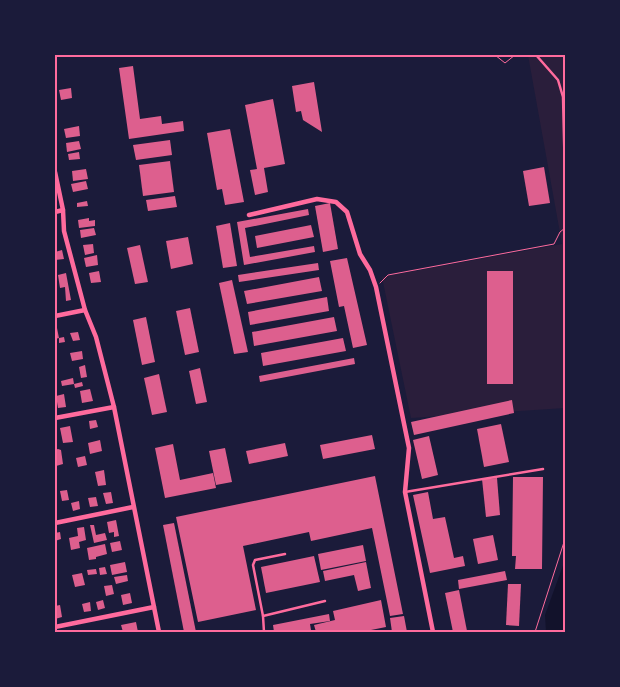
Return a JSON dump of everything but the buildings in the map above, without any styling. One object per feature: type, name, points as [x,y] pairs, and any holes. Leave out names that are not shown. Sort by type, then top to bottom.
[{"type":"street","points":[[55,172],[63,210],[64,231],[85,310],[96,337],[114,407],[159,632]]},
{"type":"street","points":[[249,214],[317,198],[336,202],[347,212],[360,254],[370,270],[376,287],[409,448],[405,492],[433,632]]},
{"type":"street","points":[[55,212],[63,210]]},
{"type":"street","points":[[55,316],[85,310]]},
{"type":"street","points":[[55,418],[114,407]]},
{"type":"street","points":[[55,523],[133,507]]},
{"type":"street","points":[[55,627],[154,607]]},
{"type":"lane","points":[[536,55],[558,80],[563,97],[565,178]]},
{"type":"lane","points":[[405,492],[544,469]]},
{"type":"lane","points":[[264,632],[263,616],[252,565],[255,560],[285,554]]},
{"type":"lane","points":[[263,616],[325,601]]},
{"type":"path","points":[[495,55],[505,63],[515,55]]},
{"type":"path","points":[[376,287],[388,275],[554,244],[560,232],[565,228]]},
{"type":"path","points":[[535,632],[565,539]]},
{"type":"shaded area","points":[[528,55],[565,55],[565,408],[411,418],[382,277],[562,244]]},
{"type":"shaded area","points":[[565,560],[565,632],[546,632],[545,615]]}]
